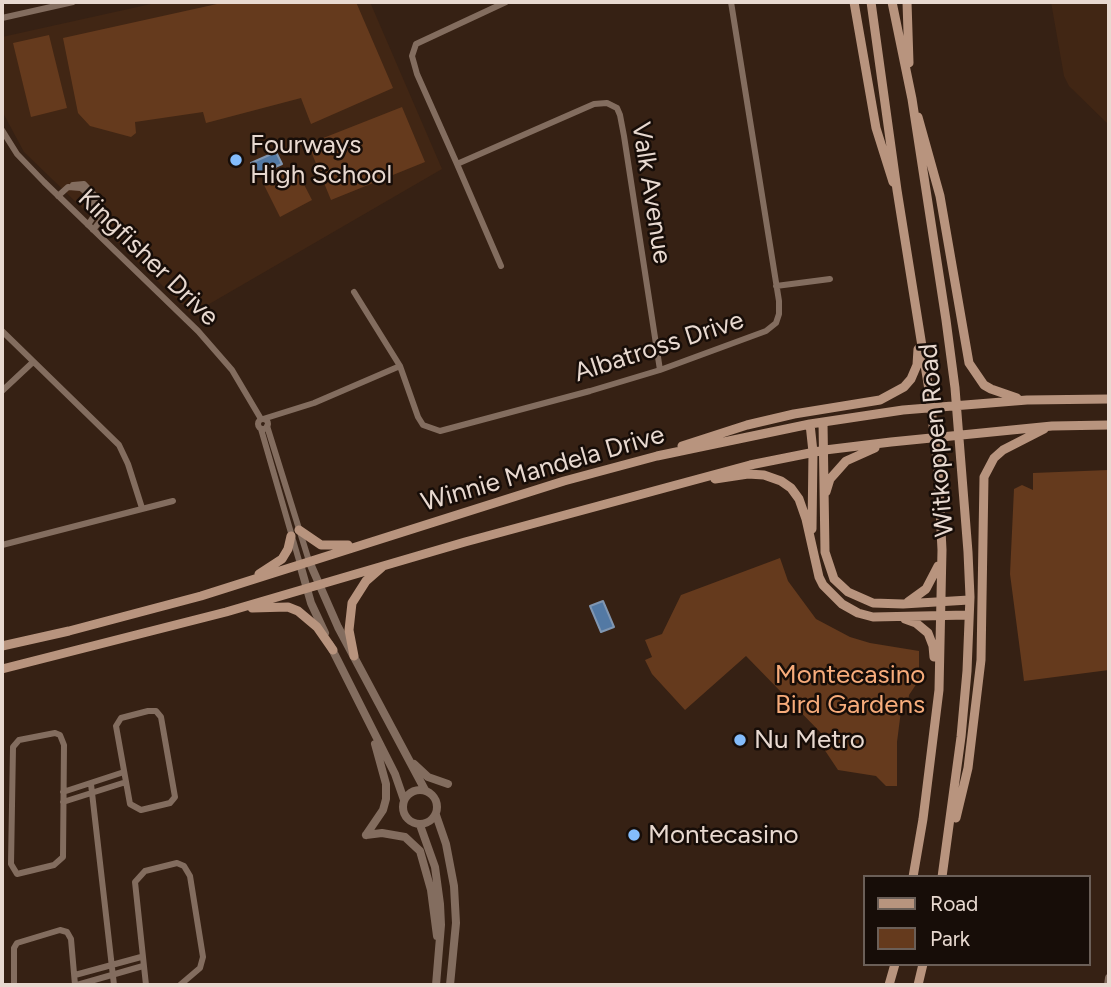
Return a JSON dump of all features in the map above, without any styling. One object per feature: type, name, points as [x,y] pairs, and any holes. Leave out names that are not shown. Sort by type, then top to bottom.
[{"type":"main road","points":[[854,2],[876,128],[887,170],[897,190]]},
{"type":"main road","name":"Witkoppen Road","points":[[871,2],[929,390],[938,469],[942,550],[939,690],[913,875]]},
{"type":"main road","name":"Witkoppen Road","points":[[892,2],[912,99],[955,388],[970,600],[962,724],[942,875]]},
{"type":"main road","points":[[907,2],[907,76]]},
{"type":"main road","points":[[912,99],[923,129],[940,195],[969,363],[975,375],[990,390],[1027,400]]},
{"type":"main road","points":[[657,456],[747,425],[794,414],[880,400],[894,394],[911,379],[917,365],[916,312]]},
{"type":"main road","name":"Winnie Mandela Drive","points":[[2,646],[69,631],[249,582],[564,481],[657,456],[810,424],[903,410],[1027,400],[1109,399]]},
{"type":"main road","points":[[823,422],[825,552],[834,579],[848,592],[873,603],[970,600]]},
{"type":"main road","points":[[810,424],[813,452],[812,545]]},
{"type":"main road","name":"Winnie Mandela Drive","points":[[2,669],[226,612],[664,486],[813,452],[1052,426],[1109,425]]},
{"type":"main road","points":[[947,856],[968,768],[978,696],[983,625],[984,477],[993,458],[1003,450],[1052,426]]},
{"type":"main road","points":[[824,500],[830,479],[846,461],[891,442]]},
{"type":"main road","points":[[664,486],[748,474],[773,477],[791,488],[799,499],[815,565],[823,586],[842,604],[858,613],[873,617],[968,615]]},
{"type":"main road","points":[[249,582],[282,559],[295,533],[321,545],[366,543]]},
{"type":"main road","points":[[903,604],[926,589],[935,575],[942,550]]},
{"type":"main road","points":[[354,656],[349,629],[352,603],[366,581],[387,564]]},
{"type":"main road","points":[[226,612],[288,607],[298,611],[317,627],[333,650]]},
{"type":"main road","points":[[898,617],[916,623],[928,633],[933,646],[939,690]]},
{"type":"main road","points":[[889,985],[894,966]]},
{"type":"main road","points":[[918,985],[923,966]]},
{"type":"street","points":[[2,18],[73,2]]},
{"type":"street","points":[[501,265],[418,74],[412,50],[425,38],[506,2]]},
{"type":"street","name":"Albatross Drive","points":[[354,292],[400,366],[418,417],[423,425],[440,431],[660,370],[766,331],[776,323],[779,314],[731,2]]},
{"type":"street","name":"Valk Avenue","points":[[457,164],[594,104],[607,103],[617,108],[624,136],[660,370]]},
{"type":"street","name":"Kingfisher Drive","points":[[2,130],[17,154],[232,370],[264,424],[282,489],[285,516],[295,533],[304,563]]},
{"type":"street","points":[[58,196],[68,187],[84,184],[99,200],[101,220],[90,228]]},
{"type":"street","points":[[776,286],[830,279]]},
{"type":"street","points":[[2,331],[119,445],[142,508]]},
{"type":"street","points":[[2,391],[33,362]]},
{"type":"street","points":[[264,424],[400,366]]},
{"type":"street","name":"Kingfisher Drive","points":[[282,489],[294,513],[295,533]]},
{"type":"street","points":[[2,545],[173,501]]},
{"type":"street","points":[[285,516],[294,513]]},
{"type":"street","points":[[304,563],[318,584],[425,790],[436,799],[436,815],[428,823],[420,825]]},
{"type":"street","points":[[304,563],[306,588],[333,650],[395,775],[404,800],[406,817],[420,825],[438,883],[441,925],[436,985]]},
{"type":"street","points":[[156,711],[162,723],[174,800],[154,809],[136,810],[130,804],[126,782],[116,729],[118,721],[141,712],[156,711]]},
{"type":"street","points":[[369,723],[386,784],[386,799],[383,810],[366,835],[382,833],[405,837],[420,850],[430,890],[439,952]]},
{"type":"street","points":[[51,733],[60,736],[64,745],[63,802],[61,860],[54,865],[17,874],[11,864],[12,754],[16,742],[51,733]]},
{"type":"street","points":[[404,751],[421,772],[448,784]]},
{"type":"street","points":[[63,792],[124,772]]},
{"type":"street","points":[[63,802],[126,782]]},
{"type":"street","points":[[91,783],[114,985]]},
{"type":"street","points":[[404,800],[415,790],[425,790]]},
{"type":"street","points":[[436,815],[446,844],[454,886],[456,923],[450,985]]},
{"type":"street","points":[[146,985],[135,882],[145,871],[181,863],[190,876],[203,957],[200,968],[180,985]]},
{"type":"street","points":[[14,985],[15,945],[22,940],[60,930],[67,932],[71,939],[76,985],[143,966]]},
{"type":"street","points":[[75,975],[141,957]]},
{"type":"street","points":[[1108,985],[1109,978]]},
{"type":"shaded area","name":"Fourways High School","points":[[160,2],[370,2],[442,169],[192,314],[24,152],[2,111],[2,37]]},
{"type":"shaded area","points":[[1051,2],[1109,2],[1109,125],[1069,86],[1064,76]]},
{"type":"green space","points":[[226,2],[356,2],[393,88],[311,124],[301,98],[206,123],[203,112],[135,122],[136,133],[131,137],[90,126],[78,113],[63,38]]},
{"type":"green space","points":[[49,35],[67,108],[31,117],[13,43]]},
{"type":"green space","points":[[402,107],[425,162],[331,200],[308,144]]},
{"type":"green space","points":[[295,167],[312,200],[280,217],[263,183]]},
{"type":"green space","points":[[1109,470],[1109,670],[1024,681],[1010,574],[1014,489],[1022,485],[1033,490],[1033,473]]},
{"type":"green space","name":"Montecasino Bird Gardens","points":[[780,558],[788,581],[816,619],[850,637],[919,651],[919,680],[909,695],[908,703],[902,703],[897,742],[897,786],[886,786],[876,776],[838,770],[818,740],[822,734],[746,656],[685,710],[652,674],[645,660],[652,657],[645,640],[662,634],[681,595]]},
{"type":"water","points":[[276,152],[282,164],[257,175],[251,163]]},
{"type":"water","points":[[603,601],[614,627],[601,632],[590,606]]},
{"type":"place","name":"Fourways High School","points":[[236,160]]},
{"type":"place","name":"Nu Metro","points":[[740,740]]},
{"type":"place","name":"Montecasino","points":[[634,835]]}]
